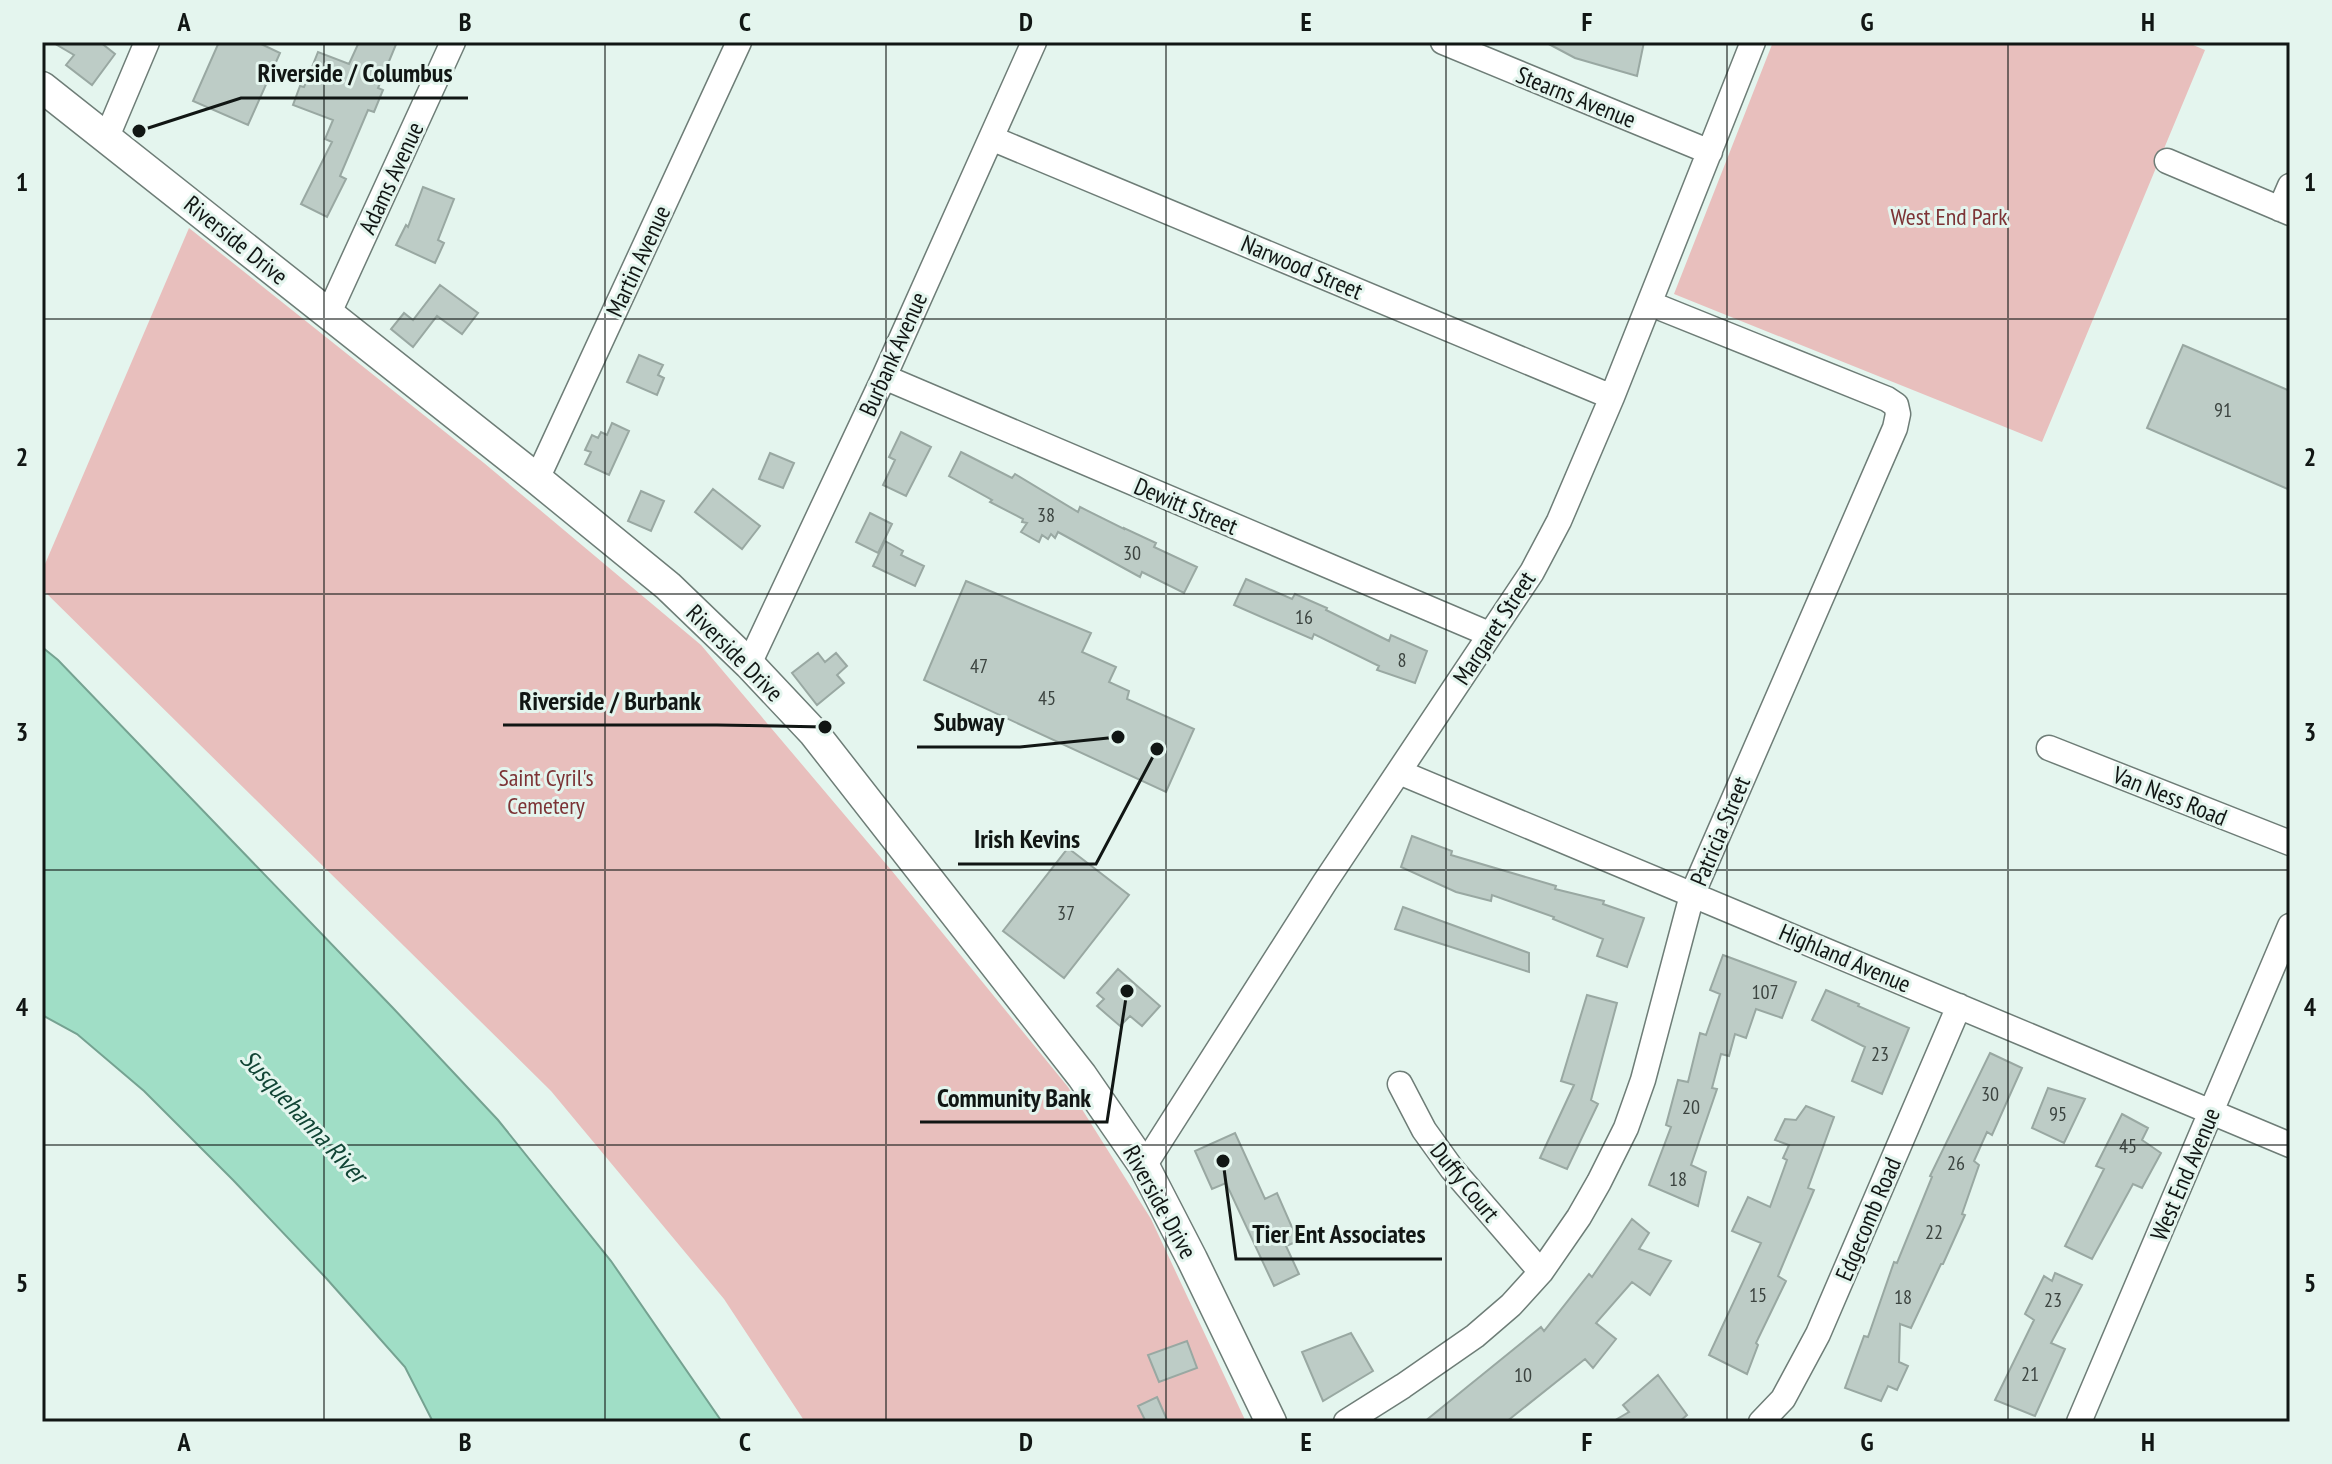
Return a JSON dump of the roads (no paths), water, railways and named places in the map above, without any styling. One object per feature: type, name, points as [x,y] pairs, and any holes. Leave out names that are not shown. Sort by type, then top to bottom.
[{"type":"main road","name":"Riverside Drive","points":[[42,87],[668,586],[749,664],[814,733],[1082,1076],[1144,1166],[1271,1422]]},
{"type":"street","points":[[106,139],[147,42]]},
{"type":"street","name":"Adams Avenue","points":[[328,315],[453,42]]},
{"type":"street","name":"Martin Avenue","points":[[537,479],[739,42]]},
{"type":"street","name":"Burbank Avenue","points":[[749,664],[884,377],[1034,42]]},
{"type":"street","name":"Stearns Avenue","points":[[1443,42],[1710,152]]},
{"type":"street","name":"Margaret Street","points":[[1144,1166],[1325,882],[1532,572],[1559,521],[1651,304],[1753,42]]},
{"type":"street","name":"Narwood Street","points":[[991,138],[1612,397]]},
{"type":"street","points":[[2167,161],[2287,203]]},
{"type":"street","name":"Patricia Street","points":[[1346,1422],[1475,1336],[1511,1305],[1541,1272],[1586,1206],[1626,1128],[1643,1080],[1692,895],[1895,428],[1896,405],[1887,399],[1651,304]]},
{"type":"street","name":"Dewitt Street","points":[[884,377],[1489,634]]},
{"type":"street","name":"Van Ness Road","points":[[2049,748],[2290,843]]},
{"type":"street","name":"Highland Avenue","points":[[1399,772],[2290,1145]]},
{"type":"street","name":"West End Avenue","points":[[2079,1422],[2290,926]]},
{"type":"street","name":"Edgecomb Road","points":[[1761,1422],[1783,1399],[1818,1334],[1959,1006]]},
{"type":"street","name":"Duffy Court","points":[[1400,1084],[1424,1130],[1452,1169],[1541,1272]]},
{"type":"water","name":"Susquehanna River","points":[[42,647],[58,660],[498,1120],[611,1261],[722,1422],[433,1422],[405,1367],[233,1180],[144,1091],[77,1034],[42,1015]]},
{"type":"place","name":"Riverside / Columbus","points":[[139,131]]},
{"type":"place","name":"Riverside / Burbank","points":[[825,727]]},
{"type":"place","name":"Subway","points":[[1118,737]]},
{"type":"place","name":"Irish Kevins","points":[[1157,749]]},
{"type":"place","name":"Community Bank","points":[[1127,991]]},
{"type":"place","name":"Tier Ent Associates","points":[[1223,1161]]},
{"type":"park label","name":"West End Park","points":[[1949,216]]},
{"type":"park label","name":"Saint Cyril's Cemetery","points":[[546,791]]}]
